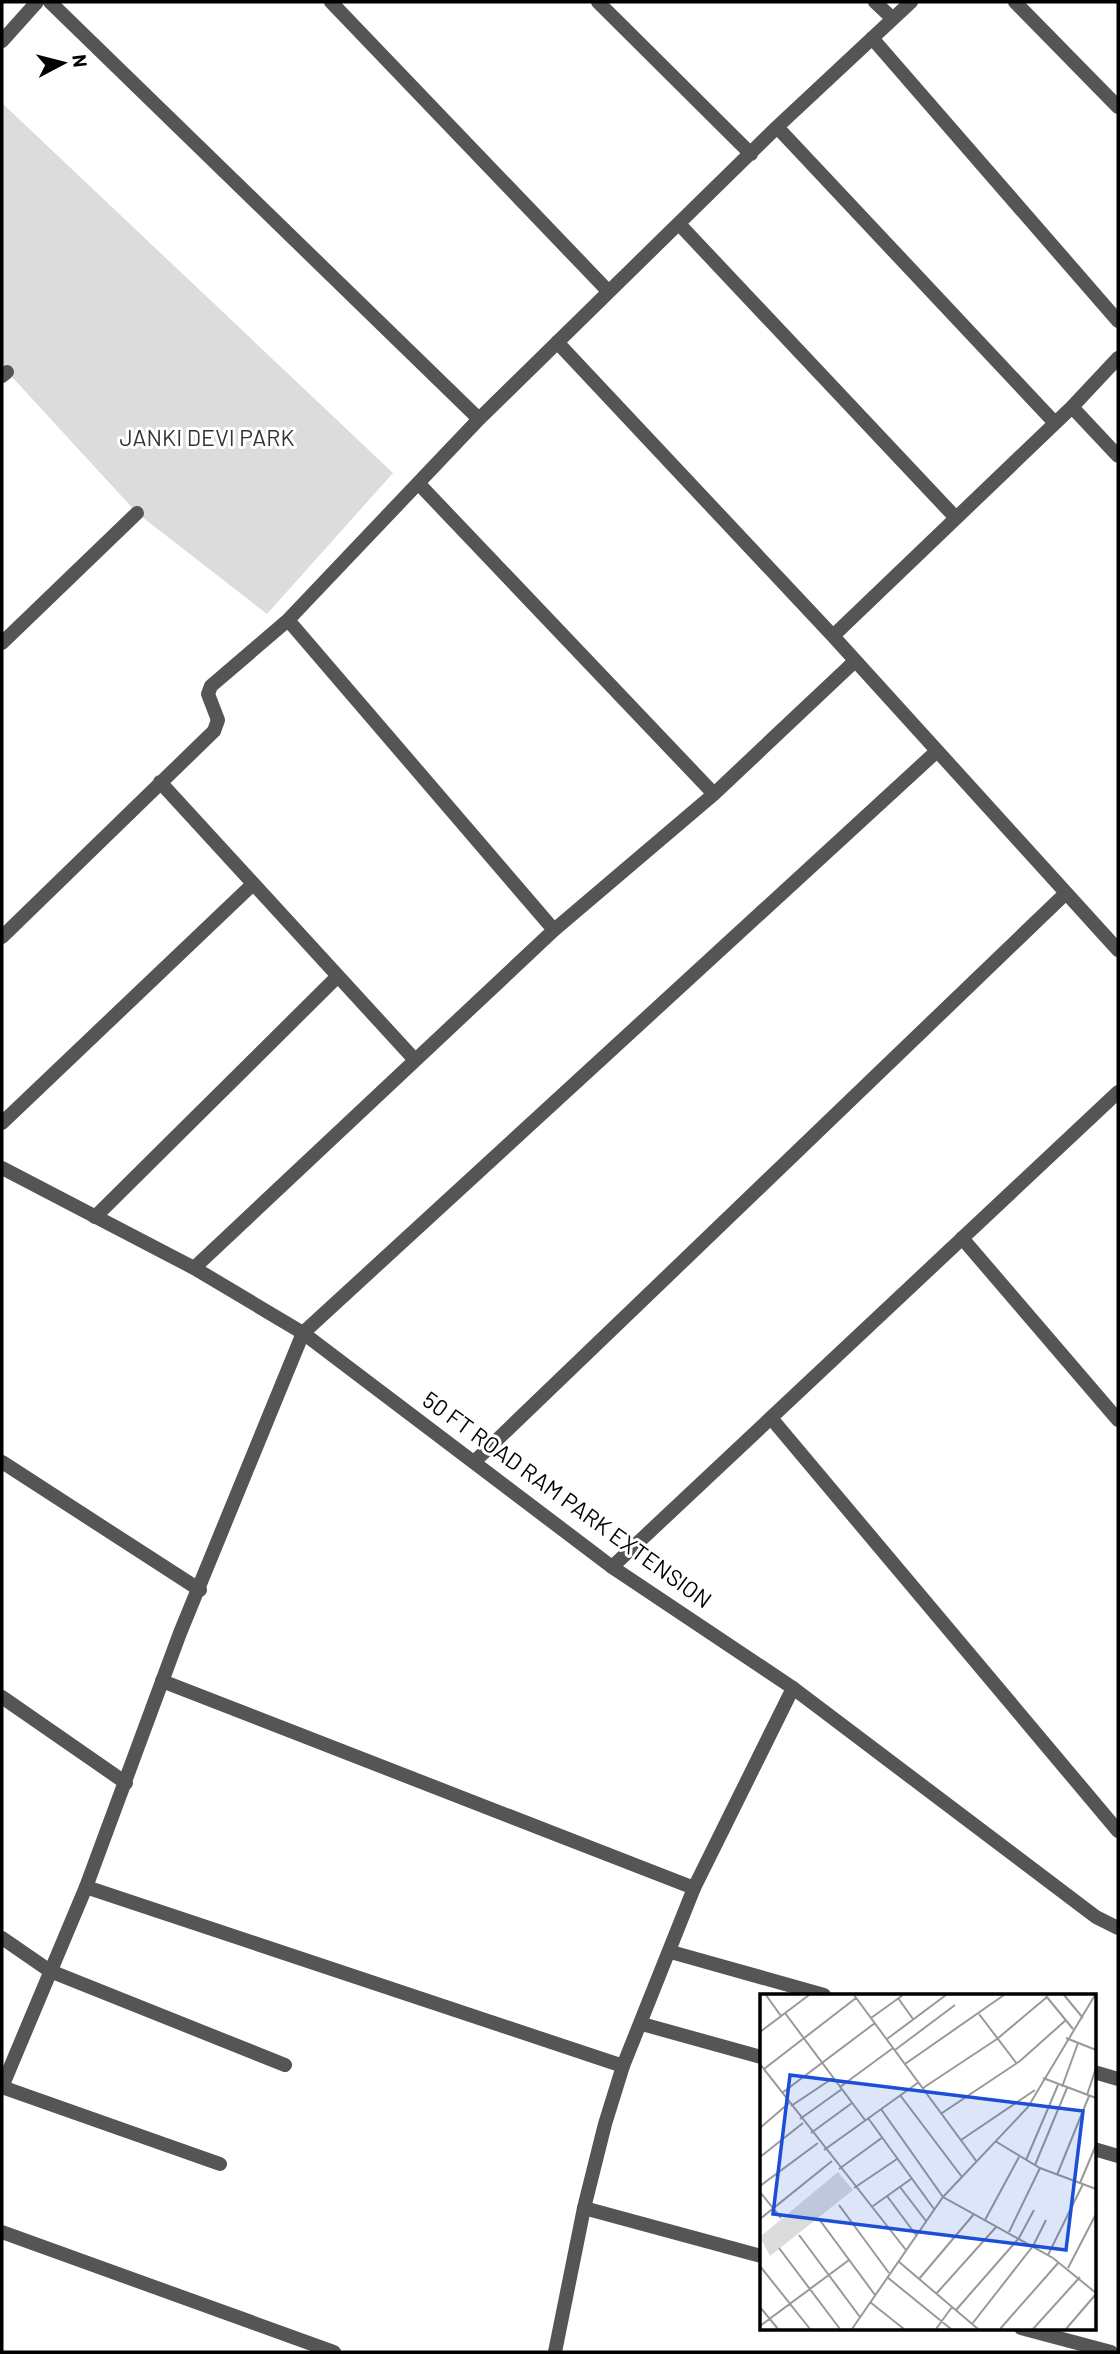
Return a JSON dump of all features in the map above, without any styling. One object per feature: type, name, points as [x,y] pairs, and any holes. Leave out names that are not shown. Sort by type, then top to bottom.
[{"type":"street","points":[[2,41],[37,2]]},
{"type":"street","points":[[50,2],[479,419]]},
{"type":"street","points":[[331,2],[608,291]]},
{"type":"street","points":[[598,2],[751,154]]},
{"type":"street","points":[[875,2],[892,18]]},
{"type":"street","points":[[2,937],[214,731],[218,720],[208,694],[211,686],[288,620],[479,419],[608,291],[911,2]]},
{"type":"street","points":[[1015,2],[1118,107]]},
{"type":"street","points":[[872,38],[1118,321]]},
{"type":"street","points":[[777,127],[1055,423]]},
{"type":"street","points":[[680,225],[956,518]]},
{"type":"street","points":[[557,342],[832,636],[1118,950]]},
{"type":"street","points":[[832,636],[1072,407],[1118,358]]},
{"type":"street","points":[[1072,407],[1118,456]]},
{"type":"street","points":[[419,484],[714,794]]},
{"type":"street","points":[[2,643],[137,513]]},
{"type":"street","points":[[288,620],[554,930]]},
{"type":"street","points":[[194,1268],[554,930],[714,794],[855,661]]},
{"type":"street","points":[[220,2164],[2,2087],[86,1887],[162,1681],[303,1333],[937,751]]},
{"type":"street","points":[[160,782],[415,1060]]},
{"type":"street","points":[[2,1123],[253,884]]},
{"type":"street","points":[[474,1462],[1066,893]]},
{"type":"street","points":[[94,1217],[338,976]]},
{"type":"street","points":[[611,1567],[1118,1092]]},
{"type":"street","name":"50 FT ROAD RAM PARK EXTENSION","points":[[2,1168],[194,1268],[303,1333],[611,1567],[793,1688],[1096,1917],[1118,1928]]},
{"type":"street","points":[[962,1238],[1118,1420]]},
{"type":"street","points":[[771,1418],[1118,1830]]},
{"type":"street","points":[[2,1462],[200,1590]]},
{"type":"street","points":[[162,1681],[694,1888]]},
{"type":"street","points":[[555,2352],[584,2208],[623,2066],[671,1952],[694,1888],[793,1688]]},
{"type":"street","points":[[2,1696],[126,1783]]},
{"type":"street","points":[[86,1887],[623,2066]]},
{"type":"street","points":[[2,1938],[50,1971],[285,2065]]},
{"type":"street","points":[[671,1952],[820,1994]]},
{"type":"street","points":[[642,2024],[760,2057]]},
{"type":"street","points":[[1096,2073],[1118,2079]]},
{"type":"street","points":[[1096,2150],[1118,2156]]},
{"type":"street","points":[[584,2208],[760,2256]]},
{"type":"street","points":[[2,2232],[334,2352]]},
{"type":"street","points":[[1028,2330],[1111,2352]]},
{"type":"green space","name":"JANKI DEVI PARK","points":[[2,103],[393,473],[267,614],[137,513],[2,366]]}]
